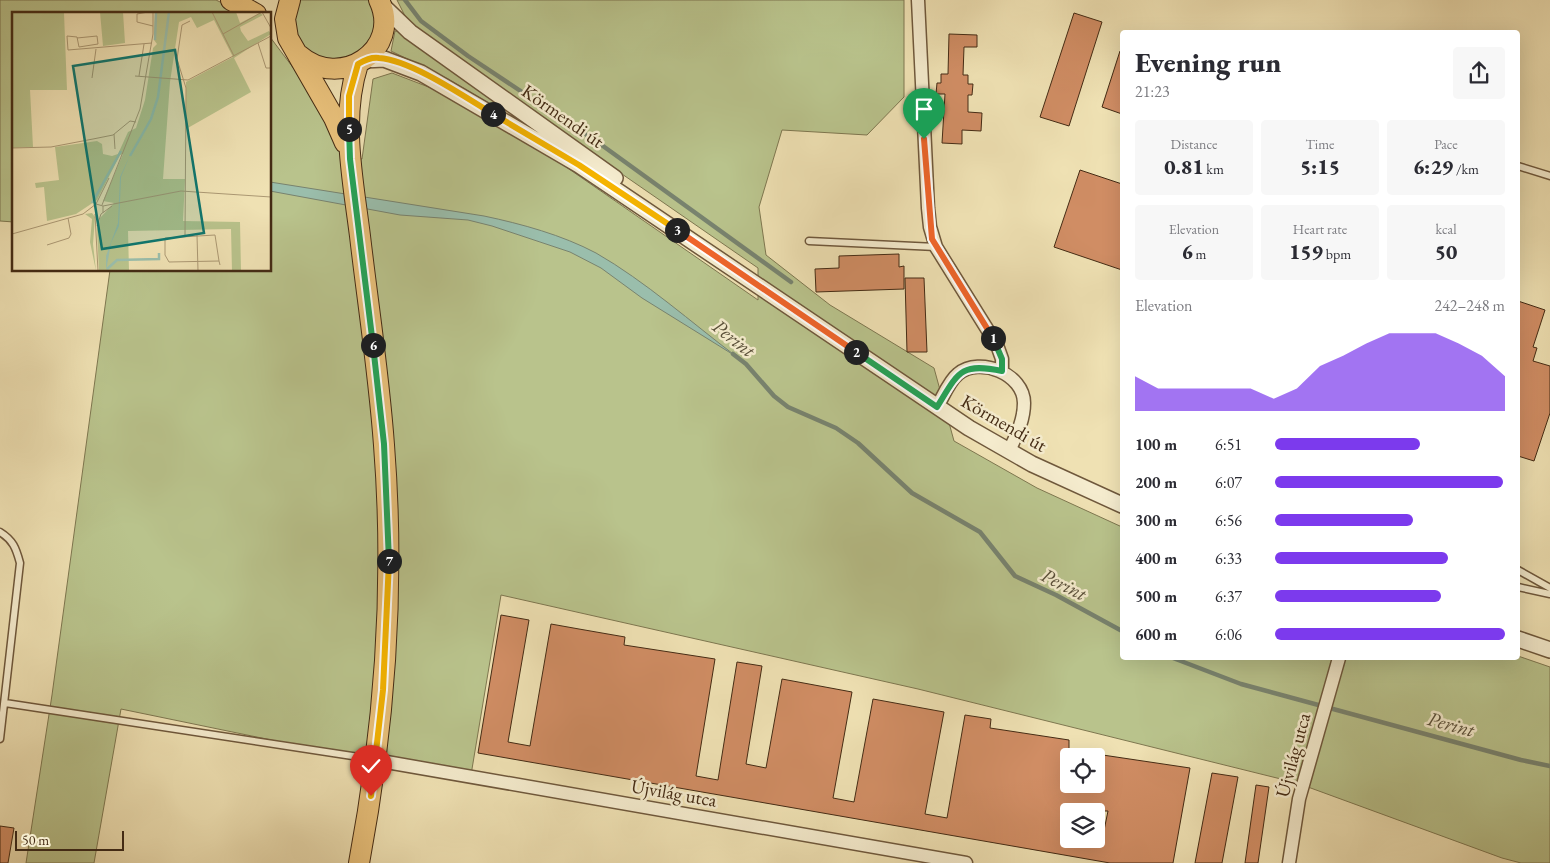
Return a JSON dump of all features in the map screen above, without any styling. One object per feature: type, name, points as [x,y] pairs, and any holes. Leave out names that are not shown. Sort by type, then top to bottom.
[{"type":"main road","points":[[231,0],[252,12]]},
{"type":"main road","points":[[290,0],[285,19],[293,46],[338,125],[350,159]]},
{"type":"main road","points":[[359,863],[375,760],[383,690],[389,556],[384,444],[350,159],[349,102],[361,62],[380,39],[384,21],[380,2]]},
{"type":"main road","points":[[271,24],[313,65],[331,70],[361,62]]},
{"type":"street","points":[[918,0],[928,208],[932,239],[996,345],[1002,359],[1002,371]]},
{"type":"street","name":"Körmendi út","points":[[380,2],[410,32],[591,160],[723,261]]},
{"type":"street","name":"Körmendi út","points":[[361,62],[384,58],[432,79],[579,165],[937,407],[1009,451],[1066,480],[1120,504]]},
{"type":"street","points":[[937,407],[958,374],[969,368],[986,368],[1002,371],[1015,381],[1024,401],[1021,423],[1009,451]]},
{"type":"street","points":[[1520,640],[1550,650]]},
{"type":"street","name":"Újvilág utca","points":[[1289,863],[1300,799],[1338,660]]},
{"type":"street","name":"Újvilág utca","points":[[375,760],[966,863]]},
{"type":"lane","points":[[1520,167],[1550,176]]},
{"type":"lane","points":[[809,241],[936,247]]},
{"type":"lane","points":[[0,532],[10,538],[16,548],[20,563],[0,739]]},
{"type":"lane","points":[[1520,571],[1550,588]]},
{"type":"lane","points":[[1520,587],[1550,594]]},
{"type":"lane","points":[[5,703],[327,751],[375,760]]},
{"type":"green space","points":[[0,0],[216,0],[241,12],[12,12],[12,222],[0,221]]},
{"type":"green space","points":[[297,0],[370,0],[374,10],[375,27],[363,47],[348,59],[316,58],[296,40],[294,7]]},
{"type":"green space","points":[[397,0],[904,0],[904,97],[867,135],[782,130],[759,207],[766,255],[830,305],[934,368],[954,441],[1037,488],[1120,526],[1120,660],[1520,660],[1520,657],[1550,667],[1550,863],[1521,863],[1502,858],[1297,783],[918,689],[501,595],[470,781],[121,709],[94,863],[26,863],[52,695],[110,271],[271,271],[271,38],[328,114],[343,158],[362,159],[373,79],[392,73],[439,91],[533,144],[758,300],[758,268],[525,107],[408,22]]},
{"type":"green space","points":[[395,31],[502,107],[497,108],[448,79],[391,51]]},
{"type":"shaded area","points":[[271,182],[484,216],[556,235],[596,253],[632,276],[737,357],[642,298],[601,268],[570,252],[468,220],[400,215],[271,191]]},
{"type":"building","points":[[1074,13],[1102,22],[1069,126],[1040,117]]},
{"type":"building","points":[[949,34],[977,35],[977,47],[964,47],[963,75],[968,75],[968,84],[973,84],[972,95],[968,95],[968,112],[982,113],[981,131],[962,130],[962,144],[942,143],[945,94],[936,94],[937,83],[941,83],[941,74],[948,74]]},
{"type":"building","points":[[1120,51],[1120,113],[1102,107]]},
{"type":"building","points":[[1080,170],[1120,183],[1120,269],[1054,247]]},
{"type":"building","points":[[899,254],[899,267],[904,266],[904,289],[816,292],[815,269],[839,268],[839,256]]},
{"type":"building","points":[[905,278],[924,278],[927,352],[907,352]]},
{"type":"building","points":[[1520,302],[1545,310],[1533,347],[1537,348],[1533,361],[1550,366],[1550,413],[1534,461],[1520,457]]},
{"type":"building","points":[[501,615],[529,620],[508,742],[530,746],[551,624],[625,637],[624,645],[715,659],[696,776],[718,780],[737,662],[762,666],[746,764],[766,768],[782,679],[852,692],[833,798],[854,802],[873,699],[944,712],[925,814],[947,818],[965,715],[991,719],[990,728],[1069,740],[1069,748],[1060,748],[1060,793],[1105,793],[1105,755],[1190,768],[1173,863],[1110,863],[478,753]]},
{"type":"building","points":[[1212,773],[1238,777],[1222,863],[1195,863]]},
{"type":"building","points":[[1256,785],[1269,787],[1258,863],[1245,863]]},
{"type":"building","points":[[0,826],[14,828],[8,863],[0,863]]},
{"type":"waterway","points":[[405,0],[421,21],[468,56],[603,146],[791,282]]},
{"type":"waterway","name":"Perint","points":[[733,354],[746,364],[774,396],[788,407],[836,428],[858,443],[912,493],[980,532],[1015,576],[1056,595],[1120,630]]},
{"type":"waterway","name":"Perint","points":[[1178,660],[1241,684],[1521,760],[1550,766]]},
{"type":"route","points":[[371,796],[383,690],[389,556],[384,444],[350,159],[349,102],[351,85],[358,64],[371,58],[384,58],[421,73],[579,165],[937,407],[958,374],[969,368],[986,368],[1002,371],[1002,359],[984,322],[932,239],[928,208],[924,139]]}]
